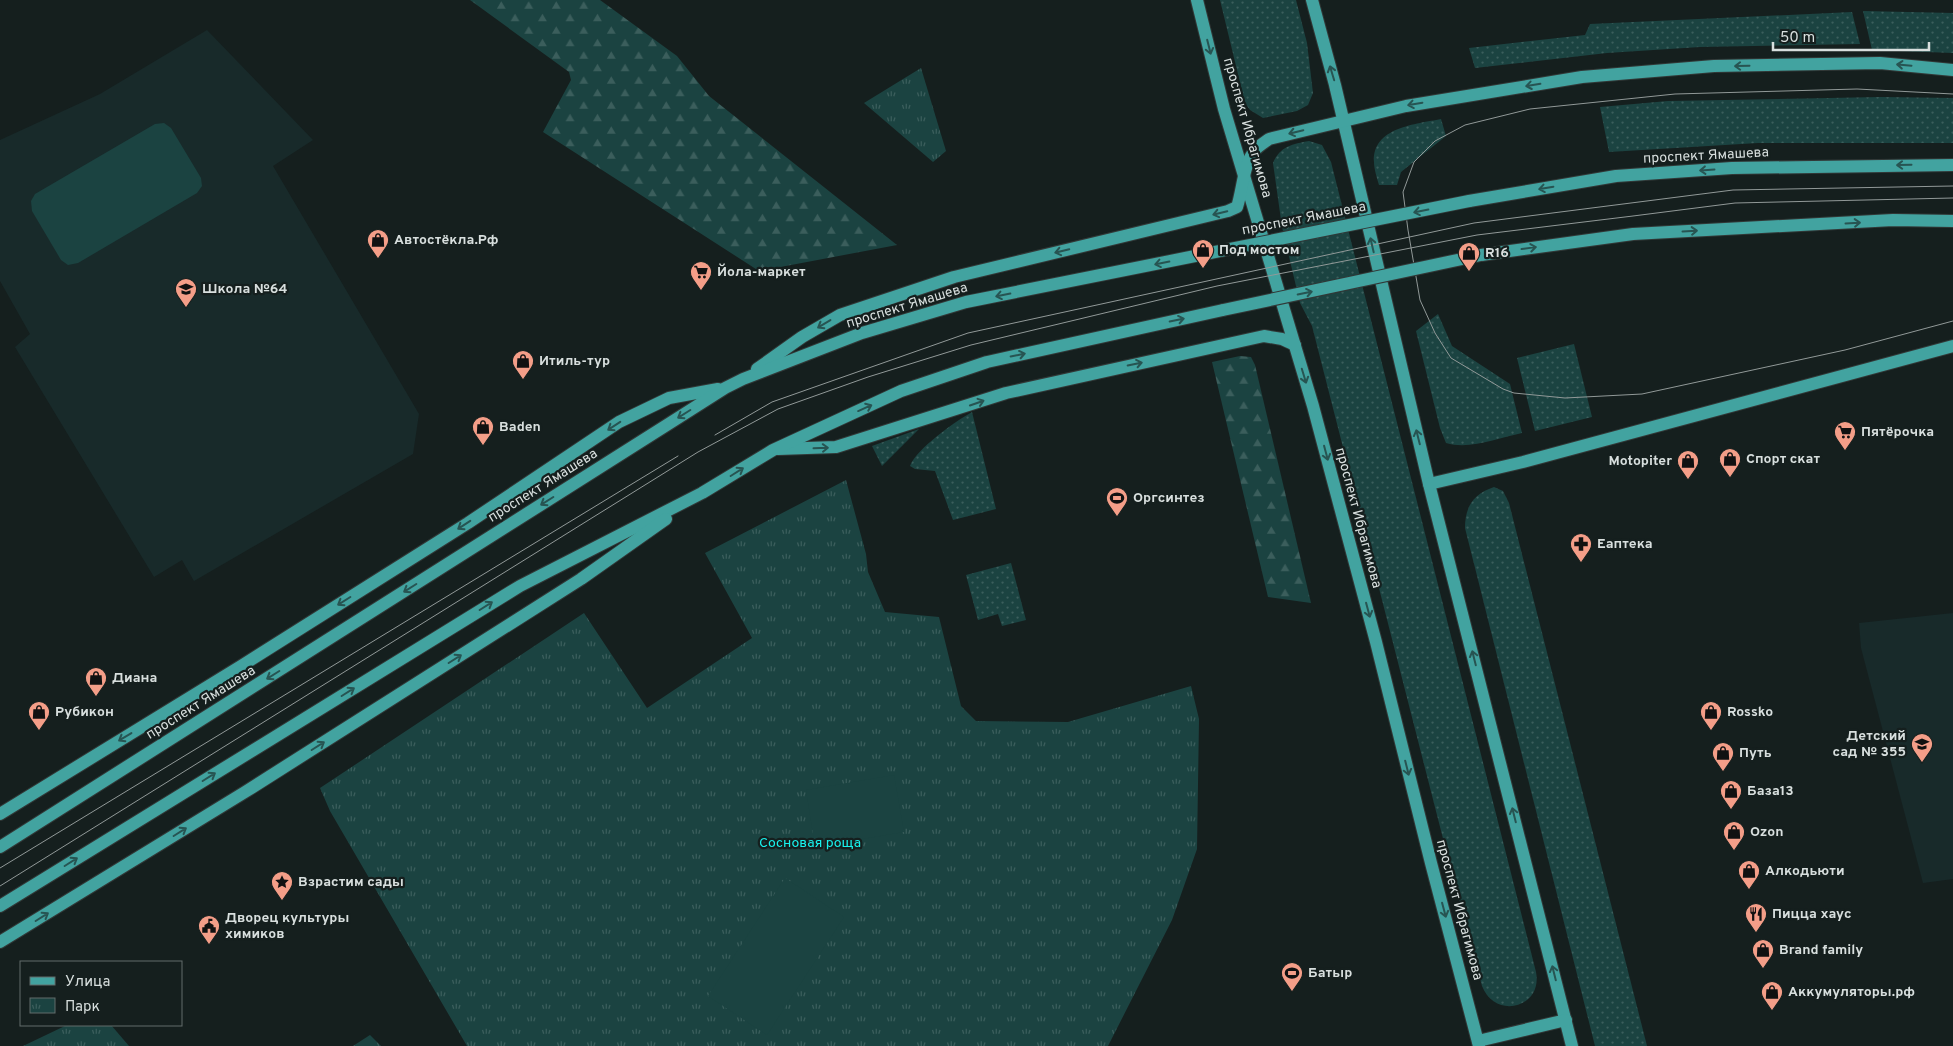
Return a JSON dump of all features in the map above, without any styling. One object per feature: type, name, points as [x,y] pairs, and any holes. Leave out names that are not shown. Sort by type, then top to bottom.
[{"type":"main road","name":"проспект Ибрагимова","points":[[1197,0],[1224,108],[1295,345],[1376,642],[1478,1043]]},
{"type":"main road","points":[[1312,0],[1430,484],[1572,1046]]},
{"type":"main road","points":[[743,379],[802,337],[840,315],[954,277],[1228,211],[1237,206],[1248,161],[1256,149],[1269,138],[1406,106],[1463,95],[1582,77],[1714,66],[1880,63],[1953,70]]},
{"type":"main road","name":"проспект Ямашева","points":[[0,847],[725,388],[743,379],[862,334],[966,302],[1469,201],[1616,176],[1732,168],[1953,164]]},
{"type":"main road","points":[[0,942],[245,792],[581,579],[702,494],[773,450],[900,391],[987,362],[1481,255],[1633,234],[1893,220],[1953,221]]},
{"type":"main road","points":[[773,450],[836,447],[1006,393],[1264,336],[1282,339],[1295,345]]},
{"type":"main road","points":[[1430,484],[1522,462],[1953,346]]},
{"type":"main road","points":[[0,814],[241,666],[468,523],[619,422],[669,398],[725,388]]},
{"type":"main road","points":[[0,906],[520,586],[702,494]]},
{"type":"main road","points":[[1478,1043],[1566,1020]]},
{"type":"shaded area","name":"Школа №64","points":[[207,30],[313,140],[273,166],[419,414],[413,454],[194,581],[182,560],[154,577],[15,347],[30,334],[0,281],[0,140],[100,94]]},
{"type":"shaded area","name":"Детский сад № 355","points":[[1953,613],[1953,879],[1923,883],[1861,648],[1859,623]]},
{"type":"green space","points":[[470,0],[600,0],[677,56],[709,96],[897,245],[759,271],[543,132],[571,80],[569,72]]},
{"type":"green space","points":[[1220,0],[1296,0],[1307,43],[1313,93],[1308,105],[1297,111],[1263,118],[1250,110],[1245,103]]},
{"type":"green space","points":[[1863,11],[1953,13],[1953,53],[1872,50]]},
{"type":"green space","points":[[1852,12],[1860,44],[1700,47],[1607,53],[1475,68],[1469,48],[1585,35],[1590,24]]},
{"type":"green space","points":[[921,68],[946,151],[933,162],[864,103]]},
{"type":"green space","points":[[1881,97],[1953,98],[1953,143],[1758,143],[1609,152],[1600,107],[1668,101]]},
{"type":"green space","points":[[1441,119],[1446,136],[1401,172],[1397,185],[1379,185],[1374,162],[1375,150],[1380,141],[1398,129]]},
{"type":"green space","points":[[164,123],[171,128],[201,178],[202,186],[197,193],[78,263],[68,265],[61,260],[32,211],[31,201],[35,194],[155,124]]},
{"type":"green space","points":[[1309,141],[1322,145],[1331,162],[1536,972],[1536,984],[1532,994],[1525,1001],[1516,1005],[1507,1006],[1497,1003],[1488,997],[1482,986],[1312,326],[1300,303],[1282,227],[1273,163],[1283,149]]},
{"type":"green space","points":[[1438,314],[1452,346],[1510,384],[1522,433],[1474,444],[1455,445],[1446,443],[1440,428],[1416,331]]},
{"type":"green space","points":[[1574,344],[1592,417],[1535,431],[1517,358]]},
{"type":"green space","points":[[1240,356],[1251,357],[1255,365],[1311,603],[1268,597],[1212,362]]},
{"type":"green space","points":[[972,412],[996,509],[953,520],[935,471],[915,469],[910,466],[928,444]]},
{"type":"green space","points":[[919,429],[882,466],[872,446]]},
{"type":"green space","name":"Сосновая роща","points":[[846,480],[866,554],[868,572],[885,612],[939,617],[961,706],[976,721],[1068,722],[1191,686],[1199,719],[1197,849],[1172,920],[1108,1046],[467,1046],[330,811],[320,788],[584,613],[647,708],[752,638],[705,553]]},
{"type":"green space","points":[[1494,487],[1503,491],[1509,503],[1647,1046],[1595,1046],[1465,528],[1465,520],[1472,502],[1481,493]]},
{"type":"green space","points":[[1011,563],[1026,620],[1002,626],[998,614],[978,620],[966,575]]},
{"type":"green space","points":[[894,775],[904,832],[815,847],[806,790]]},
{"type":"green space","points":[[785,878],[844,917],[767,1035],[708,996]]},
{"type":"green space","points":[[65,1026],[112,1026],[129,1046],[23,1046]]},
{"type":"green space","points":[[370,1035],[381,1046],[353,1046]]},
{"type":"tram line","points":[[1953,94],[1857,89],[1675,94],[1530,109],[1465,125],[1435,141],[1414,162],[1403,192],[1420,300],[1435,333],[1451,358],[1503,389],[1514,393],[1565,398],[1642,394],[1845,350],[1953,321]]},
{"type":"tram line","points":[[715,435],[772,402],[968,333],[1474,223],[1733,190],[1953,186]]},
{"type":"tram line","points":[[0,886],[698,452],[778,409],[868,377],[971,345],[1217,286],[1477,235],[1735,203],[1953,198]]},
{"type":"tram line","points":[[0,868],[678,456]]},
{"type":"place","name":"Автостёкла.Рф","points":[[378,259]]},
{"type":"place","name":"Под мостом","points":[[1203,269]]},
{"type":"place","name":"R16","points":[[1469,272]]},
{"type":"place","name":"Йола-маркет","points":[[701,291]]},
{"type":"place","name":"Школа №64","points":[[186,308]]},
{"type":"place","name":"Итиль-тур","points":[[523,380]]},
{"type":"place","name":"Baden","points":[[483,446]]},
{"type":"place","name":"Пятёрочка","points":[[1845,451]]},
{"type":"place","name":"Спорт скат","points":[[1730,478]]},
{"type":"place","name":"Motopiter","points":[[1688,480]]},
{"type":"place","name":"Оргсинтез","points":[[1117,517]]},
{"type":"place","name":"Еаптека","points":[[1581,563]]},
{"type":"place","name":"Диана","points":[[96,697]]},
{"type":"place","name":"Рубикон","points":[[39,731]]},
{"type":"place","name":"Rossko","points":[[1711,731]]},
{"type":"place","name":"Детский сад № 355","points":[[1922,763]]},
{"type":"place","name":"Путь","points":[[1723,772]]},
{"type":"place","name":"База13","points":[[1731,810]]},
{"type":"place","name":"Ozon","points":[[1734,851]]},
{"type":"place","name":"Алкодьюти","points":[[1749,890]]},
{"type":"place","name":"Взрастим сады","points":[[282,901]]},
{"type":"place","name":"Пицца хаус","points":[[1756,933]]},
{"type":"place","name":"Дворец культуры химиков","points":[[209,945]]},
{"type":"place","name":"Brand family","points":[[1763,969]]},
{"type":"place","name":"Батыр","points":[[1292,992]]},
{"type":"place","name":"Аккумуляторы.рф","points":[[1772,1011]]}]
